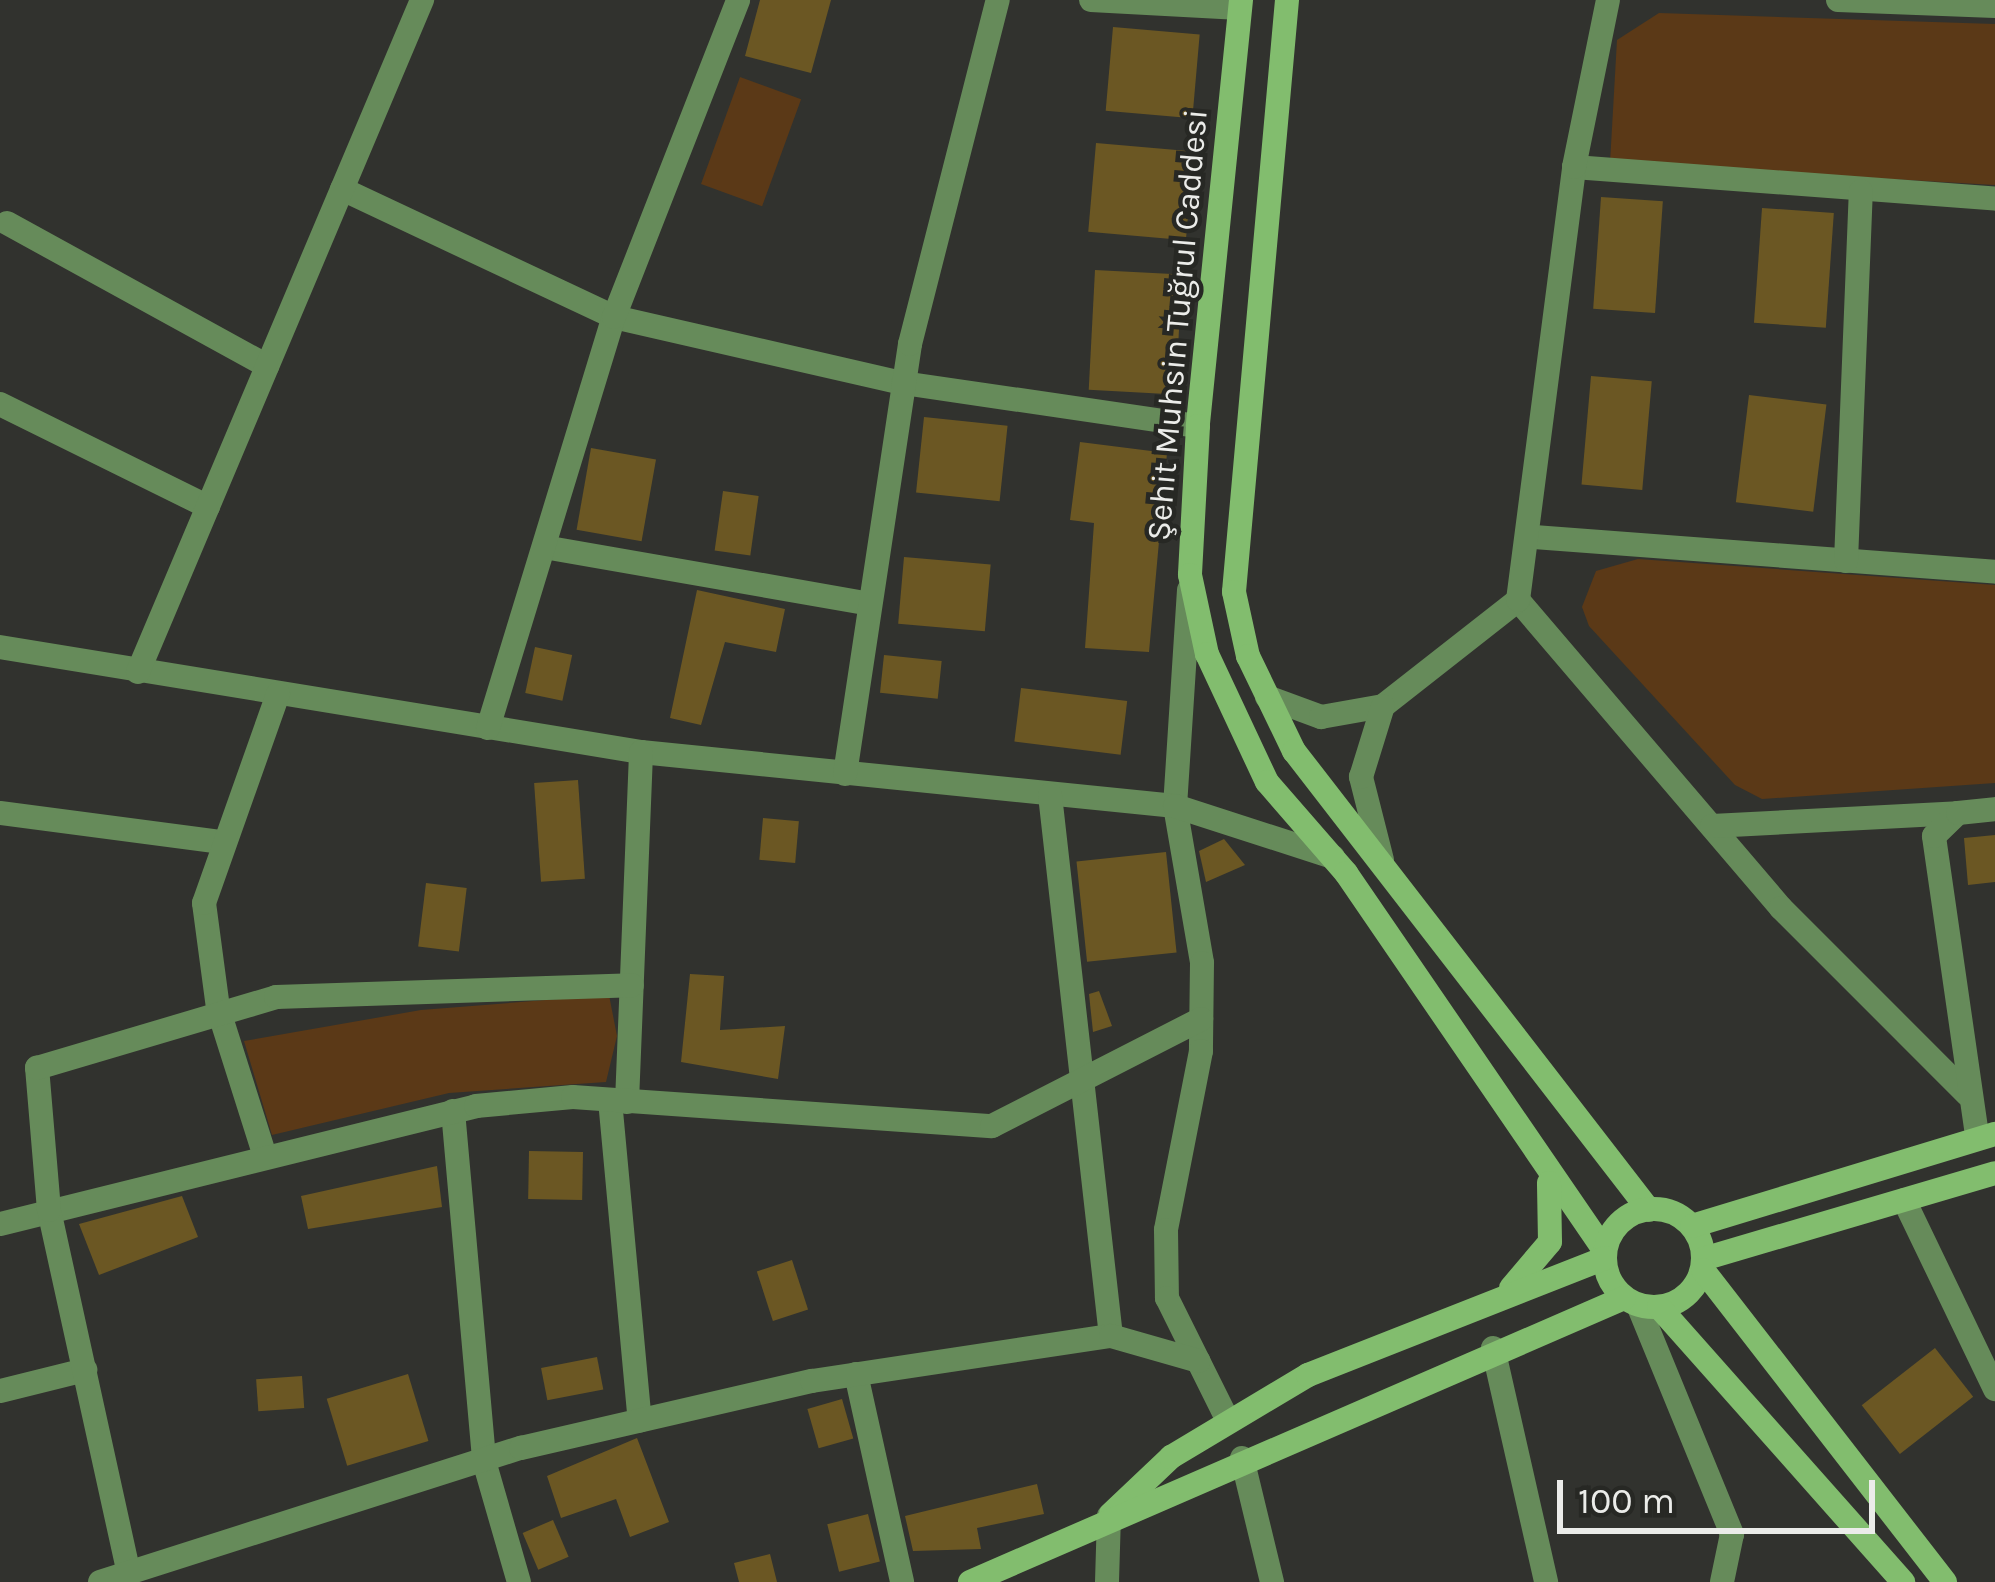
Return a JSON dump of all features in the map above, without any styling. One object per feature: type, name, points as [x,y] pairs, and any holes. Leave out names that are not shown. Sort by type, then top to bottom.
[{"type":"main road","points":[[1287,0],[1234,592],[1268,697],[1294,751],[1649,1210],[1692,1226],[1986,1135]]},
{"type":"main road","name":"Şehit Muhsin Tuğrul Caddesi","points":[[1240,4],[1198,426],[1190,575],[1207,654],[1258,763],[1333,857],[1546,1175],[1605,1254]]},
{"type":"main road","points":[[970,1582],[1109,1516],[1162,1504],[1242,1458],[1493,1348],[1640,1303],[1688,1294],[1703,1264],[1995,1172]]},
{"type":"main road","points":[[1503,1296],[1550,1242],[1546,1175]]},
{"type":"main road","points":[[1109,1516],[1227,1419],[1605,1254],[1619,1224],[1649,1210]]},
{"type":"main road","points":[[1692,1226],[1703,1264],[1946,1582]]},
{"type":"main road","points":[[1605,1254],[1640,1303],[1904,1582]]},
{"type":"street","points":[[138,672],[422,0]]},
{"type":"street","points":[[488,728],[614,316],[738,0]]},
{"type":"street","points":[[845,774],[866,604],[903,383],[998,0]]},
{"type":"street","points":[[1091,0],[1240,4]]},
{"type":"street","points":[[1268,697],[1321,717],[1383,706],[1518,600],[1534,537],[1574,167],[1608,0]]},
{"type":"street","points":[[1838,0],[1995,6]]},
{"type":"street","points":[[1574,167],[1995,199]]},
{"type":"street","points":[[342,189],[614,316],[903,383],[1198,426]]},
{"type":"street","points":[[1846,561],[1861,191]]},
{"type":"street","points":[[7,223],[267,366]]},
{"type":"street","points":[[0,404],[208,507]]},
{"type":"street","points":[[1534,537],[1995,572]]},
{"type":"street","points":[[544,548],[866,604]]},
{"type":"street","points":[[1190,575],[1175,806],[1201,1019],[1166,1230],[1167,1298],[1227,1419]]},
{"type":"street","points":[[1518,600],[1712,826],[1968,1095]]},
{"type":"street","points":[[0,647],[641,752],[1175,806],[1333,857]]},
{"type":"street","points":[[263,1150],[218,1008],[204,903],[220,842],[278,694]]},
{"type":"street","points":[[1382,860],[1361,777],[1383,706]]},
{"type":"street","points":[[640,1421],[619,1101],[632,985],[641,752]]},
{"type":"street","points":[[1050,795],[1078,1086],[1111,1336]]},
{"type":"street","points":[[1712,826],[1995,809]]},
{"type":"street","points":[[0,813],[220,842]]},
{"type":"street","points":[[1958,813],[1934,836],[1968,1095],[1986,1135]]},
{"type":"street","points":[[129,1574],[49,1210],[37,1068],[218,1008],[436,986],[632,985]]},
{"type":"street","points":[[0,1224],[263,1150],[453,1111],[619,1101],[956,1131],[1078,1086],[1201,1019]]},
{"type":"street","points":[[453,1111],[484,1461],[519,1582]]},
{"type":"street","points":[[1904,1200],[1995,1389]]},
{"type":"street","points":[[1640,1303],[1732,1534],[1722,1582]]},
{"type":"street","points":[[100,1582],[484,1461],[856,1374],[1111,1336],[1198,1361]]},
{"type":"street","points":[[1493,1348],[1546,1582]]},
{"type":"street","points":[[0,1391],[85,1370]]},
{"type":"street","points":[[856,1374],[902,1582]]},
{"type":"street","points":[[1242,1458],[1272,1582]]},
{"type":"street","points":[[1107,1582],[1109,1516]]},
{"type":"shaded area","points":[[1659,13],[1995,24],[1995,185],[1610,163],[1617,40]]},
{"type":"shaded area","points":[[740,77],[801,99],[762,206],[701,184]]},
{"type":"shaded area","points":[[1638,559],[1995,585],[1995,783],[1762,799],[1735,785],[1589,626],[1582,607],[1596,571]]},
{"type":"shaded area","points":[[609,995],[617,1036],[606,1082],[449,1093],[272,1135],[244,1041],[421,1010]]},
{"type":"building","points":[[760,0],[831,0],[811,73],[745,56]]},
{"type":"building","points":[[1113,27],[1200,35],[1192,118],[1106,111]]},
{"type":"building","points":[[1096,143],[1194,152],[1186,240],[1088,232]]},
{"type":"building","points":[[1601,197],[1663,201],[1655,313],[1593,309]]},
{"type":"building","points":[[1762,208],[1834,213],[1826,328],[1754,323]]},
{"type":"building","points":[[1095,270],[1182,275],[1176,394],[1089,390]]},
{"type":"building","points":[[1591,376],[1652,381],[1642,490],[1582,485]]},
{"type":"building","points":[[1749,395],[1826,405],[1813,512],[1736,502]]},
{"type":"building","points":[[924,417],[1008,426],[1000,501],[916,493]]},
{"type":"building","points":[[1080,442],[1167,453],[1149,652],[1085,648],[1094,523],[1070,520]]},
{"type":"building","points":[[591,448],[656,459],[642,541],[577,530]]},
{"type":"building","points":[[723,491],[759,496],[750,555],[715,550]]},
{"type":"building","points":[[904,557],[991,565],[985,631],[898,624]]},
{"type":"building","points":[[697,590],[785,609],[776,652],[725,642],[701,725],[670,718]]},
{"type":"building","points":[[535,647],[572,655],[562,701],[525,693]]},
{"type":"building","points":[[884,655],[942,661],[938,699],[880,693]]},
{"type":"building","points":[[1021,688],[1127,701],[1121,755],[1014,742]]},
{"type":"building","points":[[578,780],[585,879],[541,882],[534,783]]},
{"type":"building","points":[[763,818],[799,821],[795,863],[759,860]]},
{"type":"building","points":[[1995,835],[1995,882],[1968,885],[1964,838]]},
{"type":"building","points":[[1224,839],[1245,865],[1206,882],[1199,851]]},
{"type":"building","points":[[1166,852],[1177,952],[1087,962],[1076,861]]},
{"type":"building","points":[[426,883],[467,888],[459,952],[418,947]]},
{"type":"building","points":[[690,974],[724,976],[720,1030],[785,1026],[778,1079],[681,1062]]},
{"type":"building","points":[[1099,991],[1112,1026],[1093,1032],[1089,994]]},
{"type":"building","points":[[529,1151],[583,1152],[582,1200],[528,1199]]},
{"type":"building","points":[[437,1166],[442,1207],[308,1229],[301,1196]]},
{"type":"building","points":[[182,1196],[198,1237],[99,1275],[79,1224]]},
{"type":"building","points":[[792,1260],[808,1309],[773,1321],[757,1271]]},
{"type":"building","points":[[1935,1348],[1973,1397],[1900,1454],[1862,1405]]},
{"type":"building","points":[[597,1357],[603,1389],[547,1400],[541,1368]]},
{"type":"building","points":[[408,1374],[428,1441],[347,1466],[327,1399]]},
{"type":"building","points":[[302,1376],[304,1408],[258,1411],[256,1379]]},
{"type":"building","points":[[842,1399],[853,1438],[819,1448],[807,1409]]},
{"type":"building","points":[[637,1438],[669,1522],[630,1537],[616,1499],[561,1518],[547,1476]]},
{"type":"building","points":[[1037,1484],[1044,1514],[977,1528],[981,1549],[913,1551],[905,1516]]},
{"type":"building","points":[[868,1514],[880,1562],[839,1572],[827,1524]]},
{"type":"building","points":[[553,1520],[569,1557],[538,1570],[523,1533]]},
{"type":"building","points":[[770,1554],[777,1582],[739,1582],[734,1563]]}]
